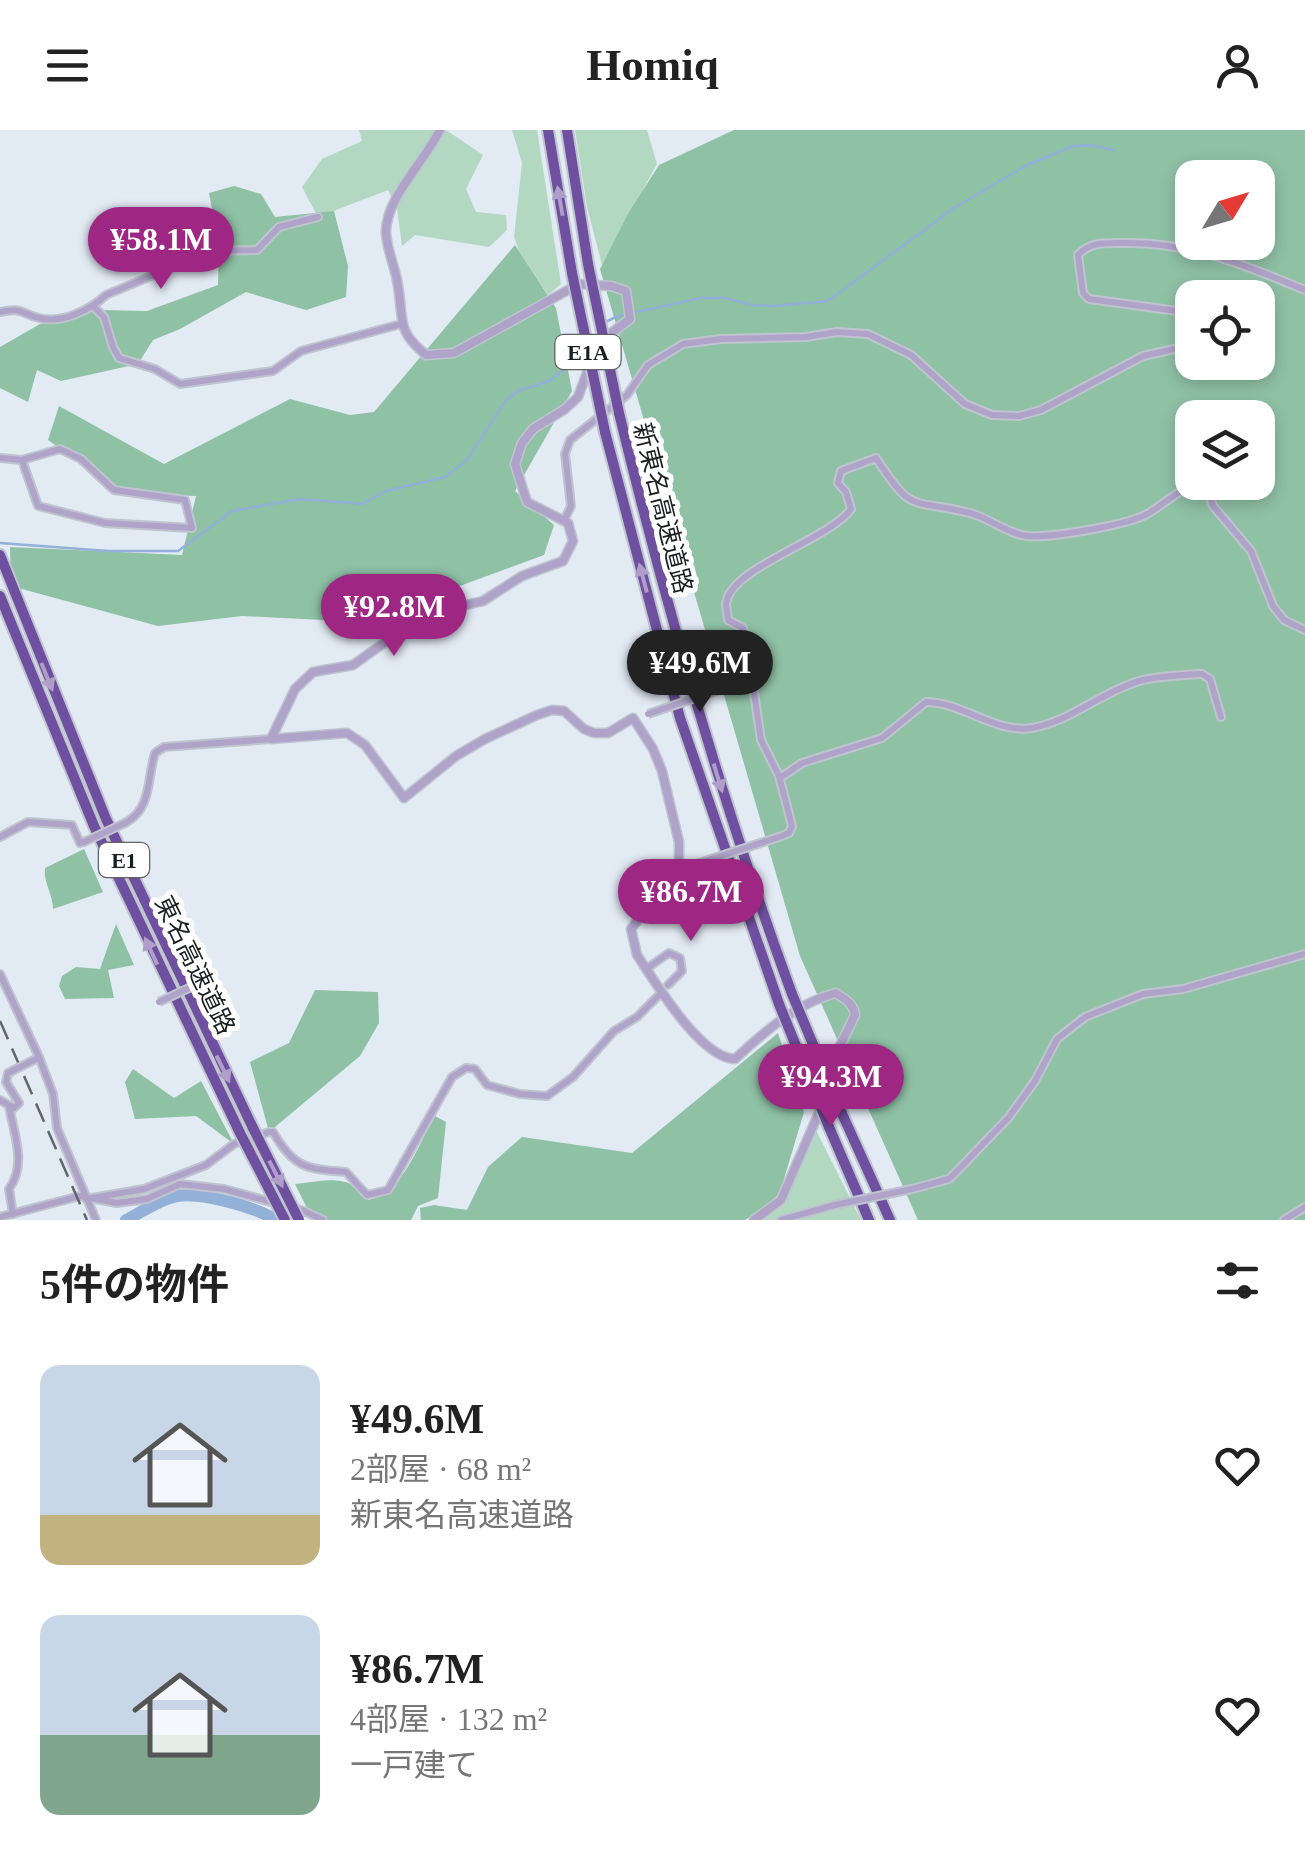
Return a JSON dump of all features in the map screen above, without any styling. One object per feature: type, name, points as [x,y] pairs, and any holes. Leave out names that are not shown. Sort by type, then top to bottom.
[{"type":"highway","name":"新東名高速道路","points":[[548,130],[572,273],[606,432],[680,718],[779,1004],[870,1220]]},
{"type":"highway","name":"新東名高速道路","points":[[566,130],[619,414],[687,677],[792,994],[890,1220]]},
{"type":"highway","name":"東名高速道路","points":[[0,555],[113,835],[299,1220]]},
{"type":"highway","name":"東名高速道路","points":[[0,596],[94,826],[285,1220]]},
{"type":"street","points":[[271,739],[295,688],[313,672],[353,664],[436,612],[483,602],[522,576],[563,561],[573,541],[568,523],[527,502],[515,464],[522,443],[533,428],[578,397],[598,343],[630,319],[626,291],[578,284],[454,353],[426,355],[408,341],[401,324],[399,288],[386,236],[387,218],[440,130]]},
{"type":"street","points":[[0,312],[17,308],[41,319],[67,317],[94,307],[106,295],[198,256],[211,251],[257,250],[279,227],[318,217]]},
{"type":"street","points":[[1175,311],[1089,299],[1083,293],[1078,255],[1086,246],[1099,244],[1186,247],[1305,290]]},
{"type":"street","points":[[94,307],[104,317],[112,347],[120,358],[156,369],[180,384],[273,371],[300,350],[401,324]]},
{"type":"street","points":[[564,520],[570,506],[565,454],[570,440],[627,395],[648,365],[683,344],[721,338],[868,334],[911,355],[965,404],[992,414],[1019,416],[1041,410],[1132,360],[1175,349]]},
{"type":"street","points":[[0,459],[22,460],[60,449],[81,460],[114,490],[185,500],[192,528],[105,523],[38,506],[22,460]]},
{"type":"street","points":[[679,866],[690,866],[782,836],[792,826],[780,778],[761,740],[743,628],[728,620],[726,604],[733,589],[786,551],[843,520],[851,509],[838,482],[841,471],[876,458],[900,494],[912,503],[979,516],[1025,536],[1136,518],[1195,484],[1210,494],[1212,506],[1251,552],[1273,606],[1284,620],[1305,630]]},
{"type":"street","points":[[780,778],[802,764],[882,738],[926,702],[952,704],[995,722],[1030,728],[1143,680],[1202,674],[1210,679],[1222,717]]},
{"type":"street","points":[[0,837],[28,822],[72,825],[80,843],[125,823],[140,813],[155,753],[164,747],[347,733],[365,745],[404,798],[456,756],[552,710],[564,711],[594,732],[608,732],[633,718],[752,678]]},
{"type":"street","points":[[633,718],[662,771],[678,842],[679,866],[630,929],[637,955],[692,1032],[724,1058],[735,1059],[764,1032],[811,1002],[836,994],[854,1009],[855,1016],[836,1054],[828,1092],[786,1190],[781,1200],[754,1220]]},
{"type":"street","points":[[646,969],[669,953],[680,958],[682,971],[668,985]]},
{"type":"street","points":[[781,1220],[949,1179],[1009,1117],[1057,1039],[1085,1017],[1143,994],[1183,989],[1305,954]]},
{"type":"street","points":[[0,974],[53,1094],[57,1128],[96,1220]]},
{"type":"street","points":[[159,1002],[204,981]]},
{"type":"street","points":[[86,1199],[144,1188],[206,1165],[234,1144],[269,1132],[298,1164],[346,1172],[367,1196],[378,1195],[388,1190],[396,1178],[452,1077],[466,1068],[475,1069],[487,1085],[546,1096],[573,1078],[614,1030],[637,1017],[658,996]]},
{"type":"street","points":[[0,1100],[14,1108],[19,1103],[6,1082],[8,1073],[38,1058]]},
{"type":"street","points":[[9,1106],[19,1157],[17,1178],[4,1194],[13,1214]]},
{"type":"street","points":[[0,1217],[62,1198],[118,1203],[147,1200],[180,1184],[224,1189],[304,1211],[322,1220]]},
{"type":"street","points":[[1284,1220],[1305,1207]]},
{"type":"green space","points":[[359,130],[446,130],[483,155],[466,189],[476,212],[506,215],[507,230],[489,247],[415,235],[402,246],[397,208],[388,190],[318,217],[302,187],[322,159],[362,141]]},
{"type":"green space","points":[[512,130],[537,130],[561,284],[548,295],[514,237],[522,163]]},
{"type":"green space","points":[[575,130],[647,130],[657,164],[602,265],[587,207]]},
{"type":"green space","points":[[734,130],[1305,130],[1305,1220],[918,1220],[800,956],[600,269],[659,165]]},
{"type":"green space","points":[[234,186],[261,194],[275,217],[334,211],[348,266],[346,297],[306,310],[246,292],[153,340],[138,364],[61,381],[37,370],[28,402],[0,388],[0,347],[40,324],[98,310],[147,311],[218,285],[219,246],[209,193]]},
{"type":"green space","points":[[515,245],[556,308],[572,391],[515,491],[554,525],[544,555],[362,622],[242,616],[158,626],[11,586],[10,547],[182,555],[196,496],[124,493],[48,440],[59,406],[164,464],[290,399],[350,415],[374,412]]},
{"type":"green space","points":[[84,849],[103,892],[53,909],[45,868]]},
{"type":"green space","points":[[116,924],[134,965],[108,970],[114,998],[65,999],[59,986],[62,976],[76,967],[100,969]]},
{"type":"green space","points":[[315,990],[378,992],[379,1023],[360,1056],[269,1132],[250,1062],[289,1043]]},
{"type":"green space","points":[[778,1033],[804,1112],[781,1189],[772,1204],[745,1220],[421,1220],[420,1208],[434,1205],[467,1210],[488,1167],[522,1137],[632,1153]]},
{"type":"green space","points":[[133,1069],[174,1098],[201,1081],[234,1144],[196,1116],[135,1119],[125,1082]]},
{"type":"green space","points":[[435,1116],[446,1122],[438,1198],[418,1206],[411,1220],[327,1220],[307,1208],[295,1184],[345,1182],[368,1200],[380,1196],[400,1178]]},
{"type":"green space","points":[[814,1126],[861,1220],[755,1220],[778,1209],[789,1194]]},
{"type":"waterway","points":[[603,323],[618,316],[701,298],[772,306],[828,301],[954,208],[1025,166],[1073,146],[1114,150]]},
{"type":"waterway","points":[[0,543],[108,551],[178,551],[232,511],[300,499],[362,504],[386,491],[445,477],[467,460],[506,400],[518,391],[549,381],[566,368],[584,343]]},
{"type":"waterway","points":[[126,1220],[164,1200],[188,1195],[228,1202],[276,1220]]},
{"type":"railway","points":[[0,1021],[87,1220]]}]
